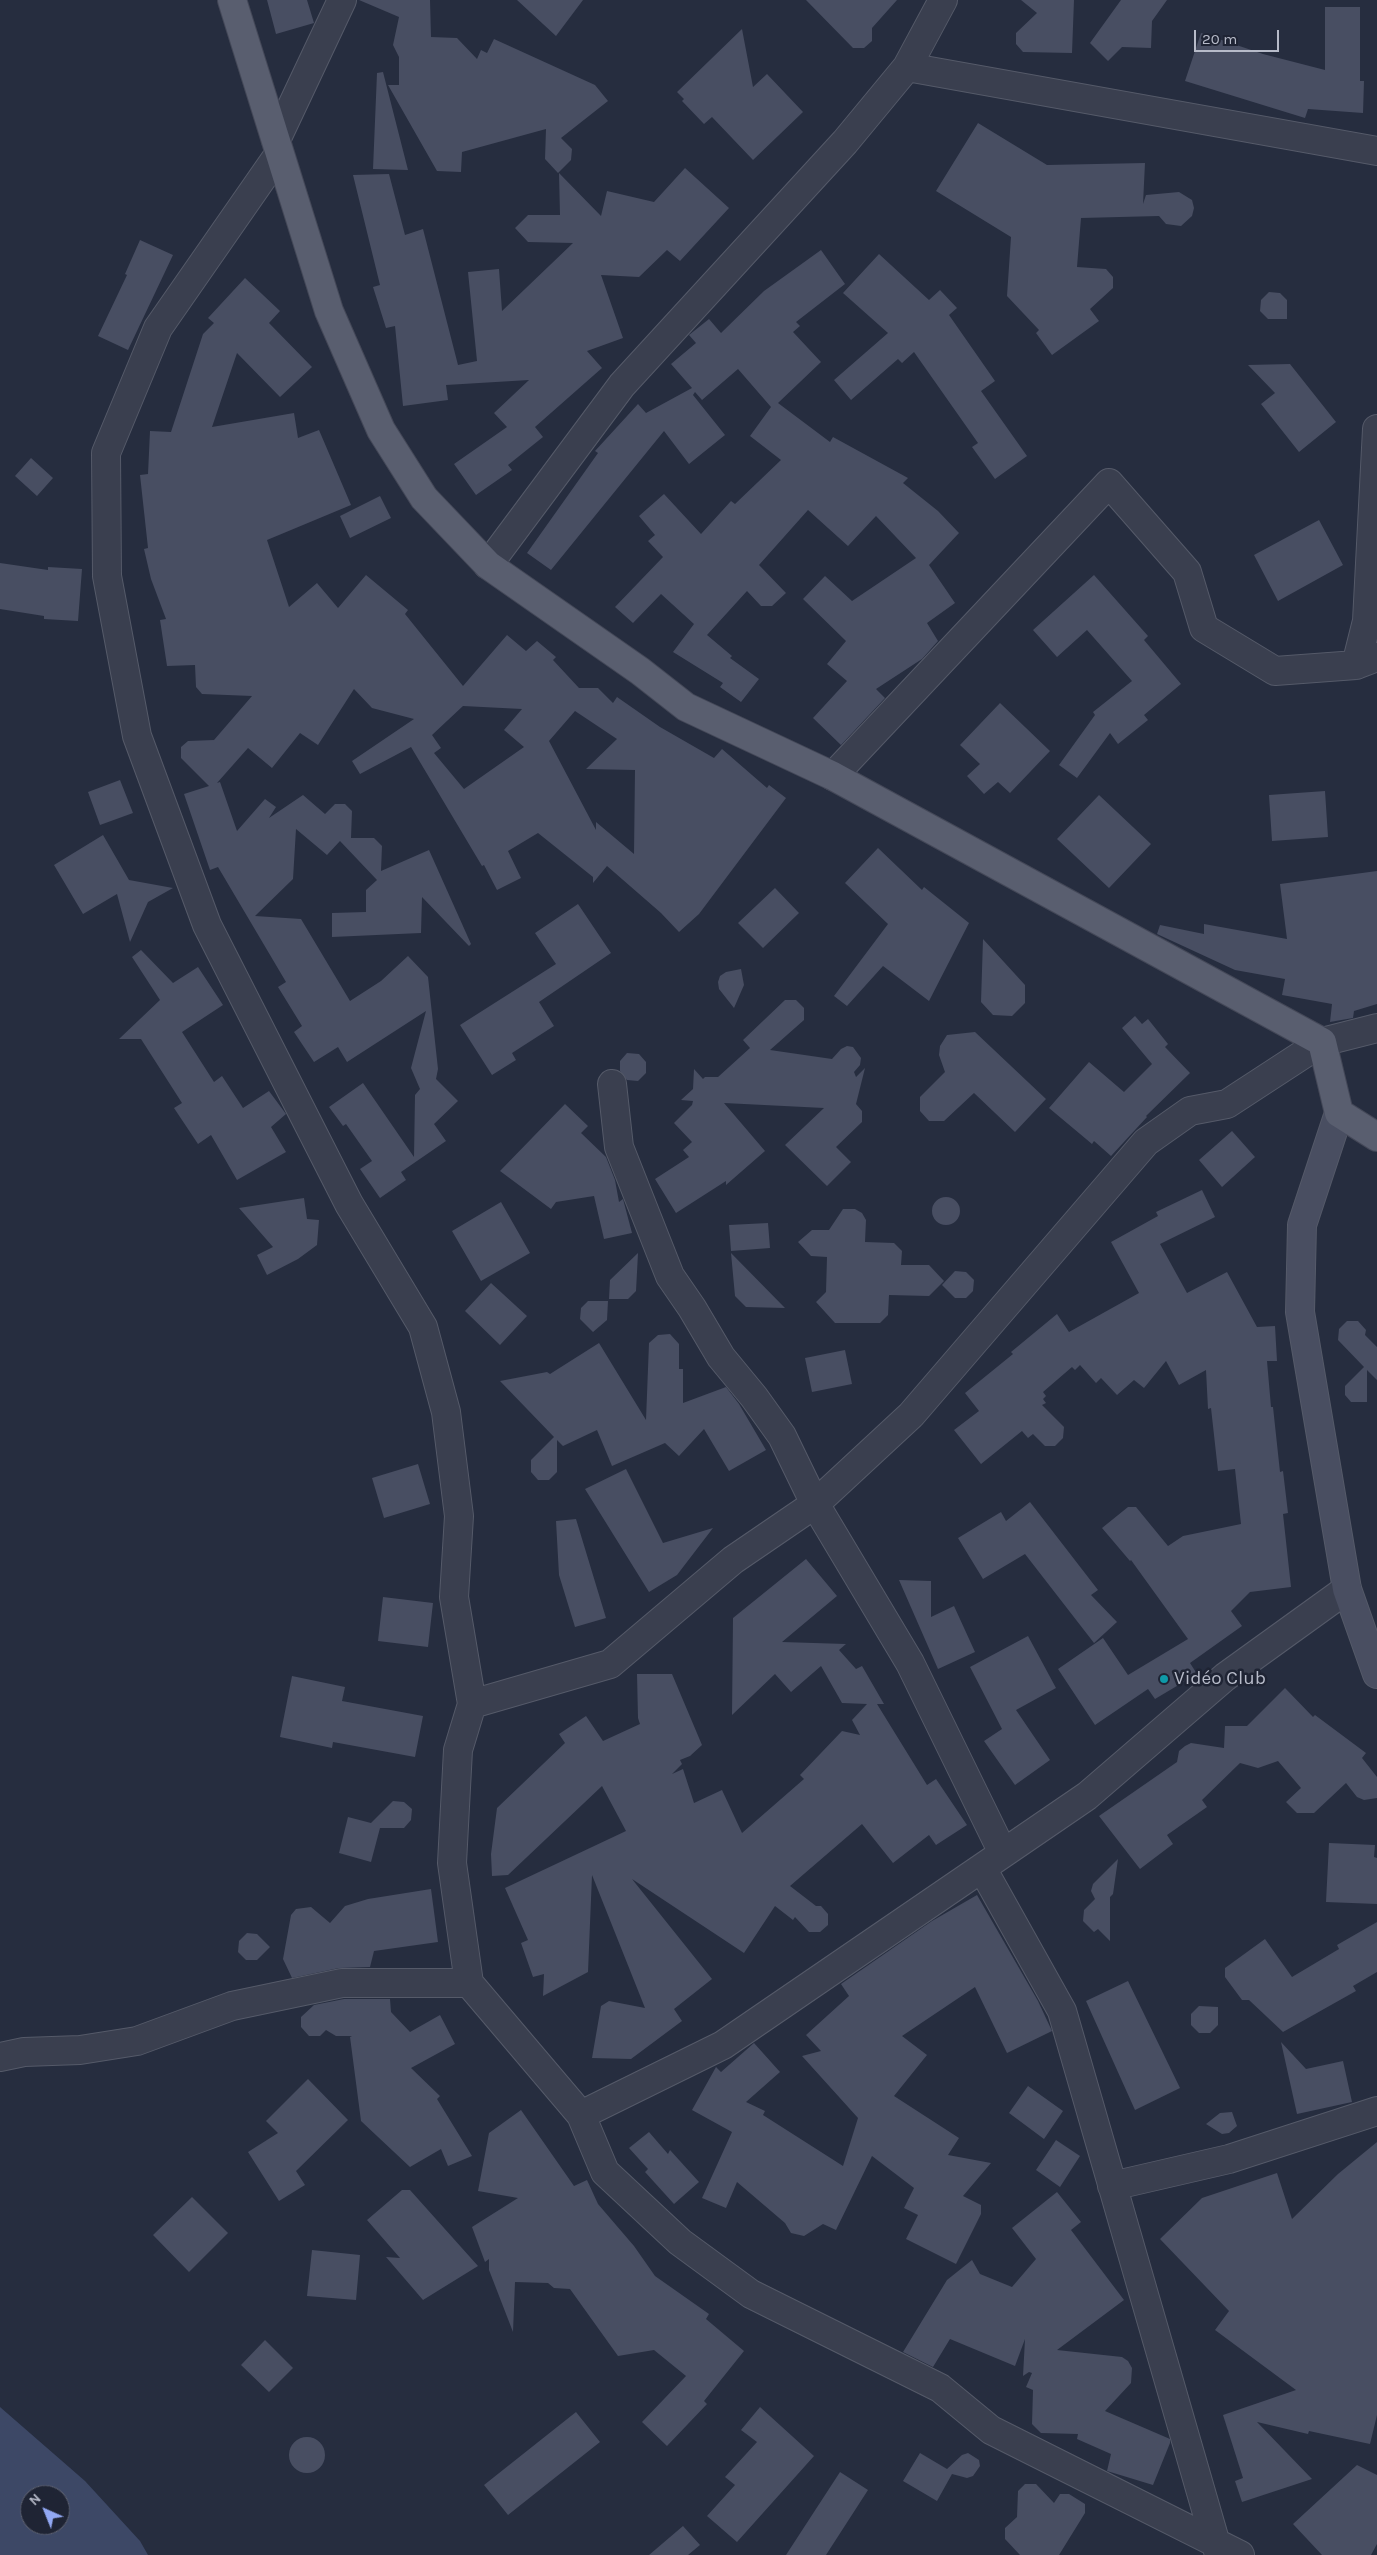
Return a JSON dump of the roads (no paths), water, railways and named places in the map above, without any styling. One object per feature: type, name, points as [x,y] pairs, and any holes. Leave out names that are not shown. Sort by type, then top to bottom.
[{"type":"main road","points":[[232,0],[329,311],[381,430],[424,498],[488,565],[640,671],[686,707],[832,776],[1322,1042],[1339,1112],[1377,1137]]},
{"type":"street","points":[[342,0],[278,147],[158,328],[106,453],[107,576],[137,736],[207,925],[349,1204],[423,1327],[446,1412],[459,1516],[454,1597],[472,1704],[458,1750],[452,1863],[469,1983],[581,2115],[605,2172],[680,2242],[751,2294],[940,2388],[991,2430],[1217,2548],[1240,2555]]},
{"type":"street","points":[[488,565],[622,385],[845,142],[907,67],[943,0]]},
{"type":"street","points":[[907,67],[1377,151]]},
{"type":"street","points":[[832,776],[1109,483],[1187,572],[1204,628],[1275,671],[1366,661],[1377,429]]},
{"type":"street","points":[[472,1704],[610,1664],[732,1560],[815,1504],[911,1415],[1146,1142],[1190,1111],[1227,1104],[1322,1042],[1377,1028]]},
{"type":"street","points":[[612,1084],[619,1147],[670,1276],[692,1308],[721,1357],[754,1397],[782,1436],[815,1504],[910,1663],[993,1861],[1062,2011],[1217,2548]]},
{"type":"street","points":[[1339,1112],[1302,1225],[1300,1312],[1347,1589],[1377,1674]]},
{"type":"street","points":[[581,2115],[723,2045],[993,1861],[1087,1796],[1225,1678],[1347,1589]]},
{"type":"street","points":[[0,2058],[24,2052],[80,2050],[137,2041],[232,2006],[342,1983],[469,1983]]},
{"type":"street","points":[[1112,2186],[1229,2160],[1377,2111]]},
{"type":"water","points":[[0,2407],[85,2481],[140,2541],[148,2555],[0,2555]]},
{"type":"place","name":"Vidéo Club","points":[[1164,1679]]}]
